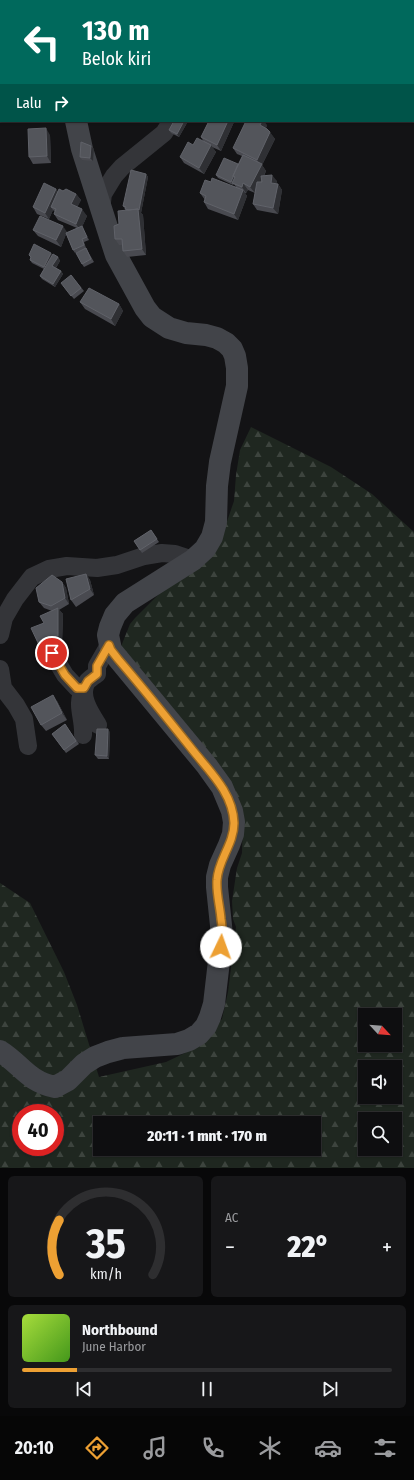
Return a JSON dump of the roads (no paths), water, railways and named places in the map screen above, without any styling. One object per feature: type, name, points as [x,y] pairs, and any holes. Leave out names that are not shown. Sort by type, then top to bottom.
[{"type":"street","points":[[0,1050],[28,1075],[43,1084],[55,1087],[68,1080],[84,1064],[95,1057],[108,1052],[123,1048],[177,1044],[199,1034],[206,1026],[214,1004],[222,935],[216,887],[217,877],[220,865],[233,834],[234,822],[232,811],[222,787],[207,766],[111,650],[108,635],[115,615],[125,602],[193,560],[205,549],[212,537],[216,522],[217,486],[220,462],[237,386],[235,356],[232,349],[217,338],[186,333],[169,328],[152,317],[145,308],[116,255],[82,149],[76,122]]},
{"type":"street","points":[[101,210],[103,194],[114,176],[122,167],[161,136],[169,124]]},
{"type":"street","points":[[0,635],[4,618],[32,577],[49,569],[67,566],[97,568],[117,565],[144,556],[162,553],[175,554],[193,560]]},
{"type":"street","points":[[83,735],[80,697],[88,681],[97,674],[97,666],[109,645]]},
{"type":"street","points":[[52,653],[65,675],[77,688],[84,688]]},
{"type":"street","points":[[0,669],[3,688],[16,705],[24,719],[28,746]]},
{"type":"street","points":[[84,688],[89,710],[98,725]]}]
